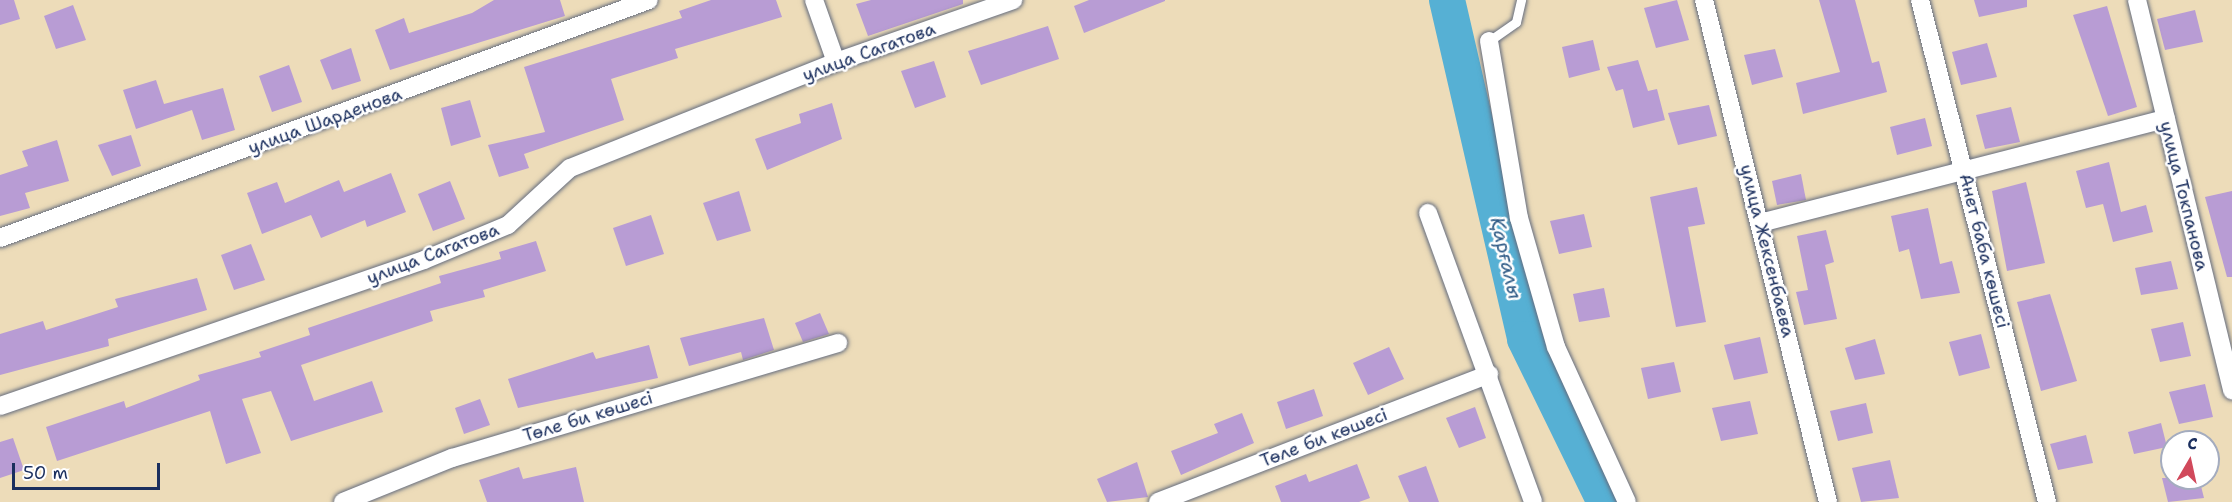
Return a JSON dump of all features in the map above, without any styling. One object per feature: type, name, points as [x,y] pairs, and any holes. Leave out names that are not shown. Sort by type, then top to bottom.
[{"type":"street","name":"улица Шарденова","points":[[0,238],[649,0]]},
{"type":"street","points":[[814,0],[836,62]]},
{"type":"street","name":"улица Сагатова","points":[[0,406],[424,260],[508,225],[570,168],[836,62],[1013,0]]},
{"type":"street","name":"улица Жексенбаева","points":[[1704,0],[1828,502]]},
{"type":"street","name":"Анет баба көшесі","points":[[1920,0],[2048,502]]},
{"type":"street","name":"улица Токпанова","points":[[2137,0],[2232,391]]},
{"type":"street","points":[[1489,41],[1519,218],[1556,347],[1627,502]]},
{"type":"street","points":[[1760,223],[1964,175],[2166,119]]},
{"type":"street","points":[[1428,213],[1489,374],[1533,502]]},
{"type":"street","name":"Төле би көшесі","points":[[343,502],[452,458],[838,343]]},
{"type":"street","name":"Төле би көшесі","points":[[1158,502],[1489,374]]},
{"type":"lane","points":[[1489,41],[1516,22],[1521,0]]},
{"type":"building","points":[[0,0],[14,0],[20,19],[0,25]]},
{"type":"building","points":[[494,0],[560,0],[565,16],[390,70],[375,30],[404,18],[409,33],[472,13]]},
{"type":"building","points":[[711,0],[776,0],[782,17],[675,49],[678,58],[611,79],[624,120],[524,154],[529,168],[499,177],[488,145],[545,132],[524,67],[682,18],[679,11]]},
{"type":"building","points":[[871,0],[963,0],[963,4],[868,36],[856,4]]},
{"type":"building","points":[[1089,0],[1165,1],[1084,33],[1074,6]]},
{"type":"building","points":[[1677,0],[1689,40],[1656,48],[1644,8]]},
{"type":"building","points":[[1819,0],[1855,0],[1872,63],[1879,61],[1887,92],[1803,114],[1796,83],[1840,72]]},
{"type":"building","points":[[1974,0],[2027,0],[2027,7],[1979,17]]},
{"type":"building","points":[[73,5],[86,40],[56,49],[44,16]]},
{"type":"building","points":[[2107,6],[2137,107],[2108,116],[2073,15]]},
{"type":"building","points":[[2195,10],[2203,42],[2165,50],[2157,19]]},
{"type":"building","points":[[1048,26],[1059,59],[981,85],[968,51]]},
{"type":"building","points":[[1593,40],[1600,70],[1569,78],[1562,47]]},
{"type":"building","points":[[1987,43],[1997,77],[1961,85],[1952,52]]},
{"type":"building","points":[[351,48],[361,81],[332,90],[320,60]]},
{"type":"building","points":[[1775,49],[1783,77],[1752,85],[1744,55]]},
{"type":"building","points":[[1638,60],[1648,91],[1657,89],[1665,120],[1633,128],[1623,89],[1616,91],[1607,67]]},
{"type":"building","points":[[934,61],[946,97],[915,108],[901,71]]},
{"type":"building","points":[[289,65],[302,102],[272,112],[259,76]]},
{"type":"building","points":[[156,80],[164,104],[223,88],[235,130],[202,140],[192,110],[136,129],[123,90]]},
{"type":"building","points":[[470,100],[481,137],[451,146],[441,108]]},
{"type":"building","points":[[832,103],[842,139],[767,170],[755,139],[801,123],[799,114]]},
{"type":"building","points":[[1709,105],[1717,136],[1678,145],[1668,113]]},
{"type":"building","points":[[2011,107],[2020,142],[1985,149],[1976,115]]},
{"type":"building","points":[[1925,118],[1932,146],[1897,155],[1890,127]]},
{"type":"building","points":[[131,135],[141,166],[112,176],[98,145]]},
{"type":"building","points":[[57,140],[69,181],[25,193],[30,208],[0,216],[0,175],[28,166],[22,151]]},
{"type":"building","points":[[2109,162],[2121,212],[2146,205],[2153,232],[2113,242],[2103,204],[2086,208],[2076,171]]},
{"type":"building","points":[[391,173],[406,212],[367,227],[365,220],[321,238],[311,215],[262,234],[247,193],[277,182],[285,203],[339,180],[344,192]]},
{"type":"building","points":[[1801,174],[1806,200],[1777,205],[1772,181]]},
{"type":"building","points":[[450,181],[465,219],[433,231],[418,194]]},
{"type":"building","points":[[2026,182],[2045,263],[2007,271],[1992,191]]},
{"type":"building","points":[[1697,187],[1705,224],[1688,227],[1706,322],[1676,327],[1650,197]]},
{"type":"building","points":[[739,191],[751,231],[717,241],[703,203]]},
{"type":"building","points":[[2232,191],[2232,277],[2227,277],[2205,197]]},
{"type":"building","points":[[1928,208],[1940,264],[1952,261],[1960,293],[1921,299],[1909,249],[1899,252],[1891,216]]},
{"type":"building","points":[[1584,214],[1592,247],[1559,254],[1550,221]]},
{"type":"building","points":[[651,215],[664,254],[626,266],[613,228]]},
{"type":"building","points":[[1826,230],[1834,262],[1825,265],[1837,319],[1804,325],[1796,292],[1808,290],[1797,236]]},
{"type":"building","points":[[536,241],[546,271],[483,290],[485,297],[430,311],[433,321],[301,365],[314,401],[372,381],[383,412],[291,441],[271,391],[242,399],[261,453],[226,464],[210,411],[57,461],[46,427],[124,401],[126,408],[200,380],[198,375],[261,357],[259,352],[310,335],[308,328],[441,283],[439,276],[501,259],[499,252]]},
{"type":"building","points":[[251,244],[265,280],[234,290],[221,255]]},
{"type":"building","points":[[2171,261],[2178,289],[2141,295],[2135,268]]},
{"type":"building","points":[[197,278],[207,310],[108,339],[109,346],[0,375],[0,334],[43,321],[46,330],[118,307],[115,299]]},
{"type":"building","points":[[1604,288],[1610,317],[1579,322],[1573,294]]},
{"type":"building","points":[[2050,294],[2077,381],[2041,391],[2017,302]]},
{"type":"building","points":[[820,313],[829,334],[803,342],[795,323]]},
{"type":"building","points":[[764,318],[774,350],[743,360],[741,352],[689,366],[680,338]]},
{"type":"building","points":[[2183,322],[2191,356],[2160,362],[2151,329]]},
{"type":"building","points":[[1981,334],[1990,368],[1959,376],[1949,342]]},
{"type":"building","points":[[1760,337],[1768,373],[1734,380],[1724,345]]},
{"type":"building","points":[[1875,339],[1885,374],[1855,380],[1845,348]]},
{"type":"building","points":[[649,345],[658,378],[518,408],[508,379],[593,352],[596,359]]},
{"type":"building","points":[[1389,347],[1404,379],[1368,395],[1353,363]]},
{"type":"building","points":[[1674,362],[1681,392],[1648,399],[1641,368]]},
{"type":"building","points":[[2205,384],[2213,417],[2179,424],[2169,392]]},
{"type":"building","points":[[1314,389],[1323,416],[1286,429],[1277,402]]},
{"type":"building","points":[[480,399],[490,425],[464,434],[455,408]]},
{"type":"building","points":[[1750,401],[1758,434],[1721,441],[1712,408]]},
{"type":"building","points":[[1866,403],[1873,433],[1838,441],[1830,411]]},
{"type":"building","points":[[1475,407],[1486,438],[1459,448],[1446,418]]},
{"type":"building","points":[[1242,413],[1254,443],[1181,475],[1171,451],[1218,433],[1214,424]]},
{"type":"building","points":[[2161,423],[2163,430],[2160,430],[2160,448],[2134,454],[2128,432]]},
{"type":"building","points":[[2086,435],[2093,463],[2058,470],[2050,444]]},
{"type":"building","points":[[13,438],[24,470],[0,478],[0,442]]},
{"type":"building","points":[[1890,460],[1899,498],[1861,502],[1852,468]]},
{"type":"building","points":[[1137,462],[1148,497],[1107,502],[1097,479]]},
{"type":"building","points":[[1357,464],[1370,498],[1359,502],[1281,502],[1275,486],[1306,474],[1309,482]]},
{"type":"building","points":[[1426,466],[1439,502],[1409,502],[1398,476]]},
{"type":"building","points":[[519,467],[523,479],[576,467],[584,502],[487,502],[479,480]]},
{"type":"building","points":[[2165,490],[2202,490],[2204,498],[2168,502]]},
{"type":"waterway","name":"Қарғалы","points":[[1447,0],[1525,339],[1605,502]]}]
